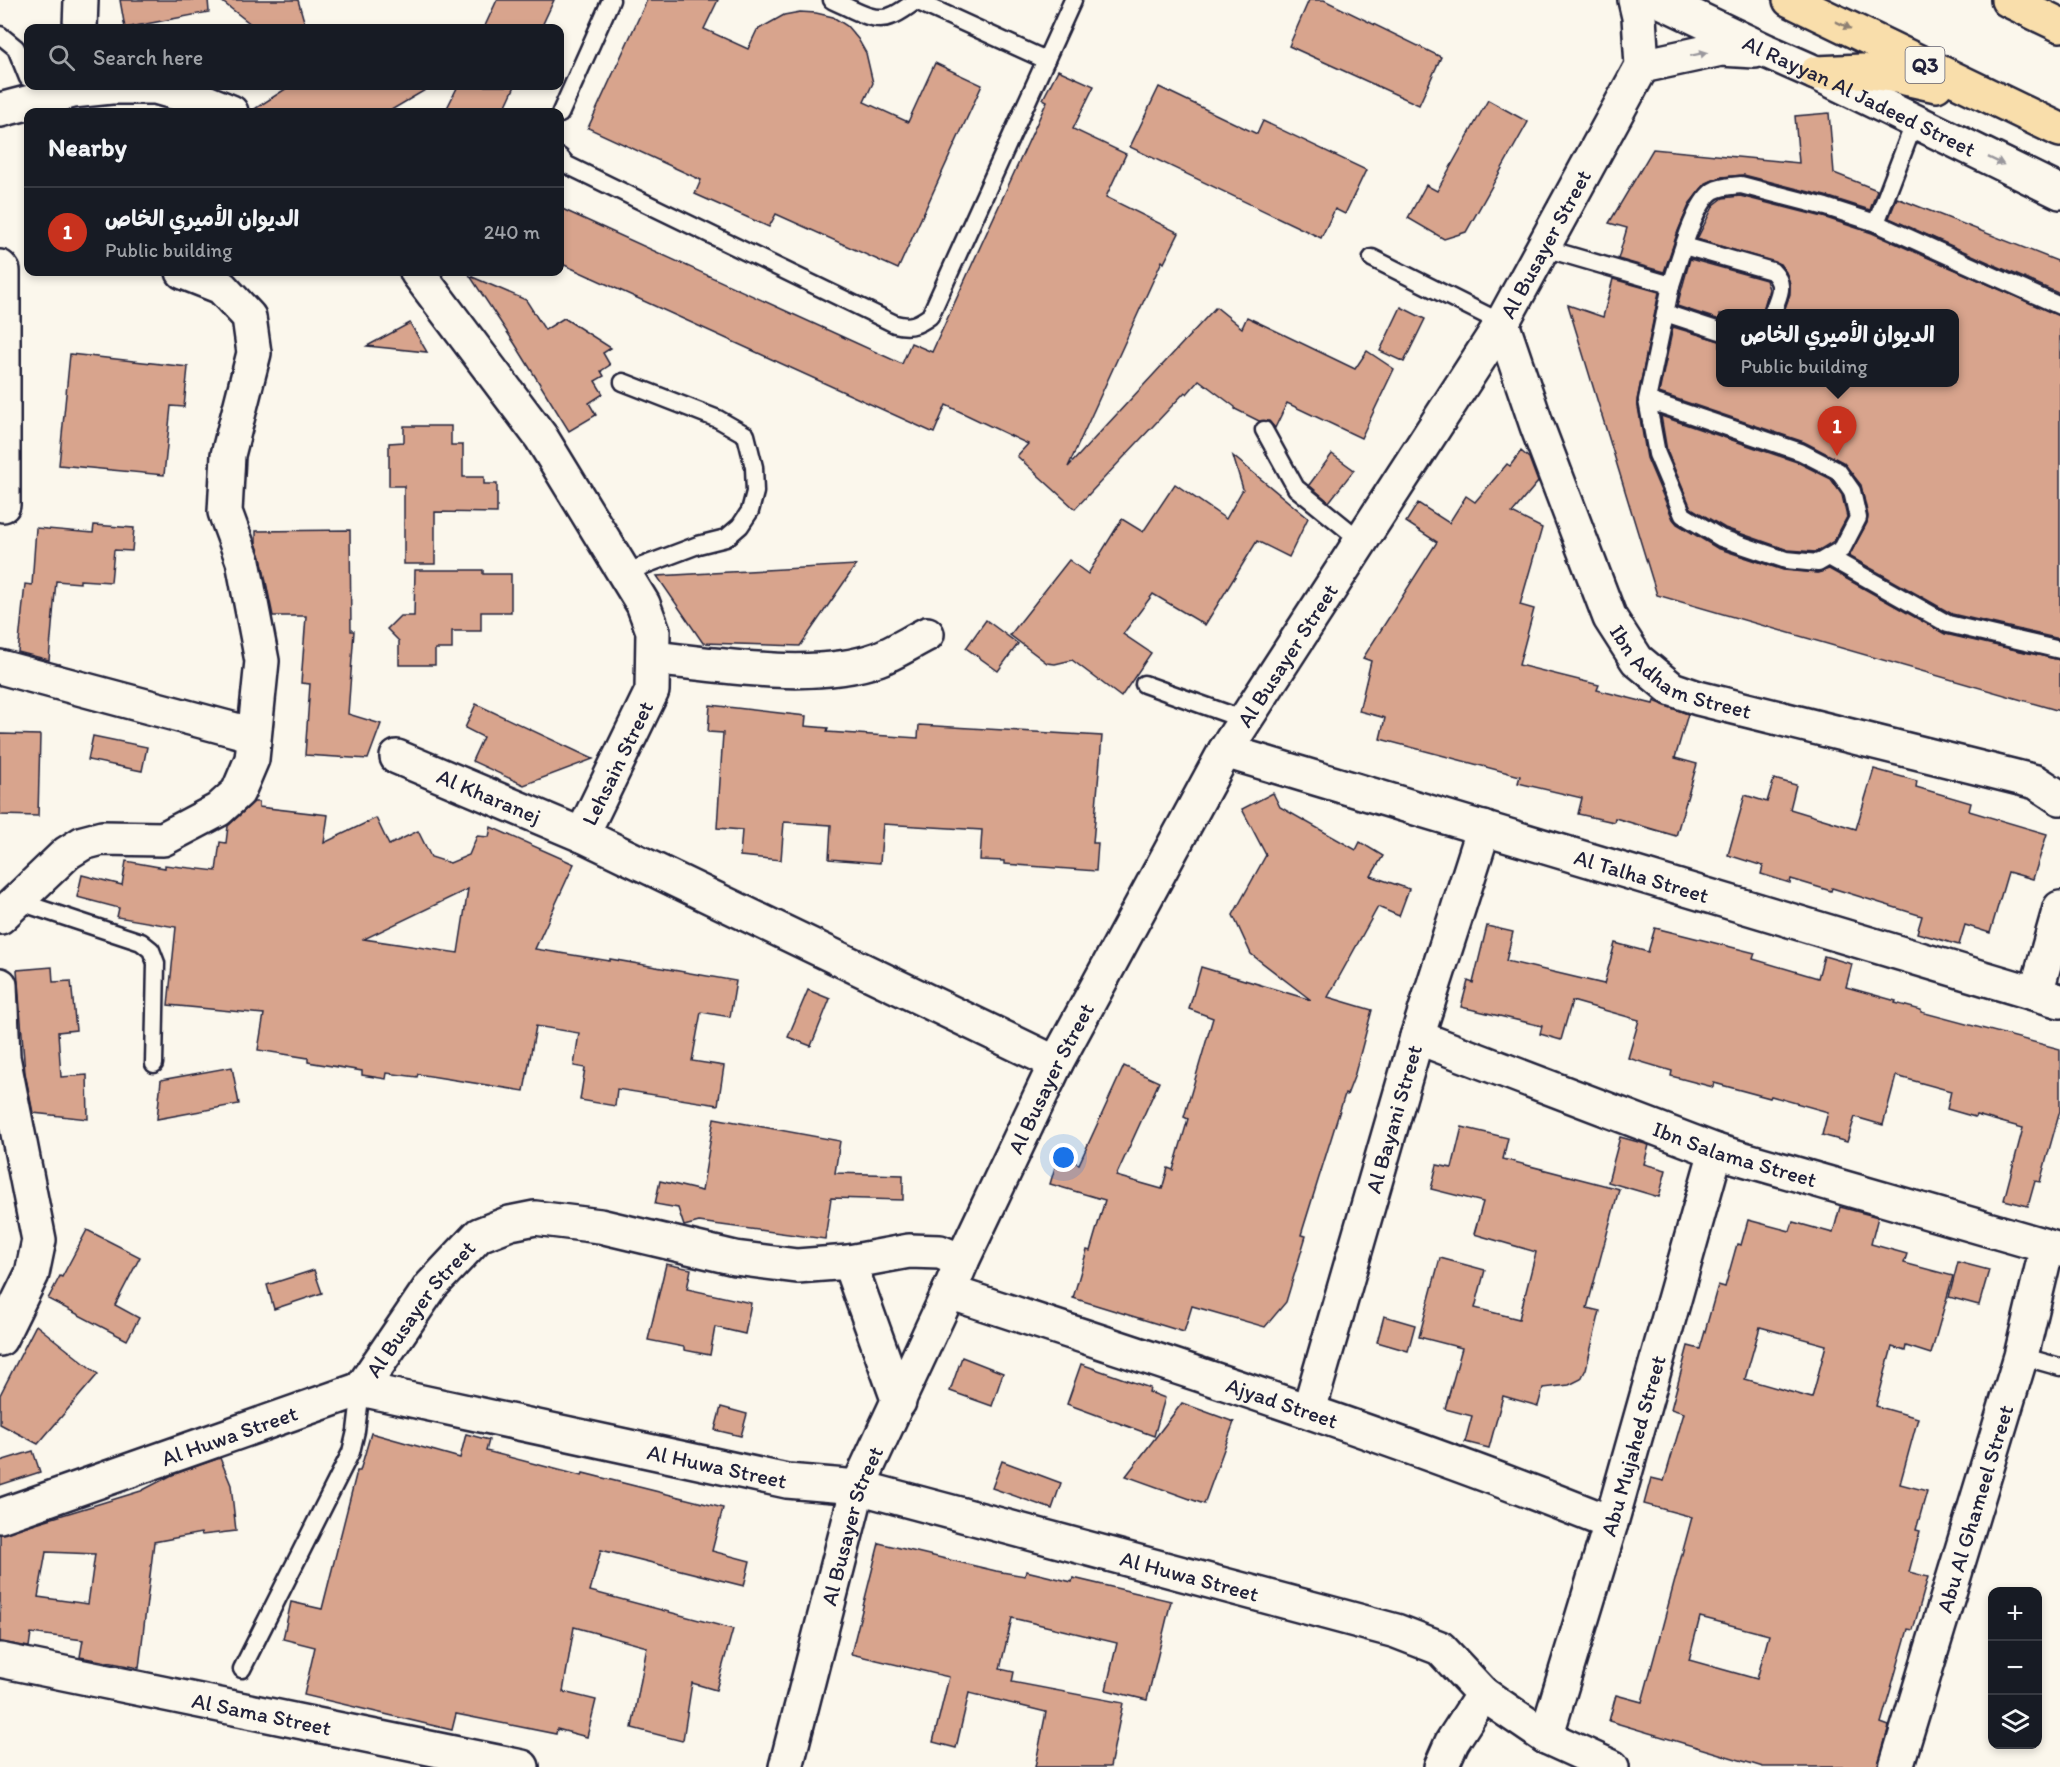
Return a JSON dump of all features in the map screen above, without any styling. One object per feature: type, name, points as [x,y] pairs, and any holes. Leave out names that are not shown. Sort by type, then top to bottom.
[{"type":"highway","name":"Q3","points":[[1791,0],[2060,130]]},
{"type":"highway","points":[[2008,0],[2060,25]]},
{"type":"highway","points":[[1816,73],[1862,71],[1935,85],[2060,137]]},
{"type":"street","points":[[80,24],[81,0]]},
{"type":"street","points":[[1635,0],[1639,17],[1642,66],[1721,49],[1766,51]]},
{"type":"street","name":"Al Rayyan Al Jadeed Street","points":[[1659,0],[1816,73],[2060,192]]},
{"type":"street","name":"Al Busayer Street","points":[[786,1767],[858,1487],[1056,1063],[1225,750],[1502,323],[1642,66]]},
{"type":"street","points":[[0,110],[28,90]]},
{"type":"street","points":[[166,90],[221,108]]},
{"type":"street","points":[[3,505],[10,268]]},
{"type":"street","points":[[8,909],[67,853],[83,843],[102,838],[163,839],[218,810],[238,792],[252,759],[262,661],[243,561],[225,512],[228,455],[254,353],[249,317],[221,287],[193,276]]},
{"type":"street","name":"Lehsain Street","points":[[420,276],[541,437],[643,604],[653,632],[652,691],[582,835],[1056,1063]]},
{"type":"street","name":"Ibn Adham Street","points":[[1502,323],[1537,426],[1610,618],[1637,660],[1672,689],[1698,698],[2036,782],[2060,798]]},
{"type":"street","points":[[653,658],[768,669],[822,671],[877,659],[927,634]]},
{"type":"street","points":[[0,667],[254,735]]},
{"type":"street","name":"Al Talha Street","points":[[1225,750],[2048,997]]},
{"type":"street","name":"Al Kharanej","points":[[397,757],[582,835]]},
{"type":"street","name":"Al Bayani Street","points":[[1309,1410],[1417,1037],[1484,828]]},
{"type":"street","points":[[2048,997],[2060,908]]},
{"type":"street","points":[[0,985],[3,1057],[39,1240],[33,1274],[0,1339]]},
{"type":"street","name":"Ibn Salama Street","points":[[1417,1037],[1716,1151],[2053,1249]]},
{"type":"street","name":"Abu Mujahed Street","points":[[1546,1737],[1611,1523],[1716,1151]]},
{"type":"street","name":"Al Busayer Street","points":[[361,1389],[431,1286],[478,1235],[510,1223],[536,1218],[600,1226],[735,1258],[796,1266],[849,1262],[909,1251],[940,1252],[962,1261]]},
{"type":"street","name":"Abu Al Ghameel Street","points":[[1896,1767],[2053,1249]]},
{"type":"street","points":[[849,1262],[898,1402]]},
{"type":"street","name":"Ajyad Street","points":[[950,1292],[1309,1410],[1511,1483],[1611,1523]]},
{"type":"street","name":"Al Huwa Street","points":[[0,1516],[361,1389],[787,1481],[858,1487],[1396,1631],[1440,1648],[1483,1694]]},
{"type":"street","name":"Al Sama Street","points":[[0,1660],[522,1767]]},
{"type":"street","points":[[1441,1767],[1452,1742],[1483,1694],[1546,1737],[1612,1767]]},
{"type":"lane","points":[[563,108],[611,0]]},
{"type":"lane","points":[[832,0],[873,17],[884,18],[892,16],[915,0],[1046,60]]},
{"type":"lane","points":[[564,162],[895,324],[908,328],[930,316],[1073,0]]},
{"type":"lane","points":[[0,35],[16,48],[24,69]]},
{"type":"lane","points":[[1876,223],[1915,121]]},
{"type":"lane","points":[[1647,400],[1801,452],[1838,471],[1852,491],[1858,518],[1842,549],[1818,563],[1786,560],[1721,538],[1683,515],[1658,454],[1647,400],[1665,313],[1671,285],[1696,211],[1713,192],[1729,186],[1741,185],[1826,207],[1876,223],[2060,306]]},
{"type":"lane","points":[[1684,246],[1772,271],[1780,279],[1781,286],[1774,309]]},
{"type":"lane","points":[[1544,248],[1671,285]]},
{"type":"lane","points":[[1372,258],[1502,323]]},
{"type":"lane","points":[[1665,313],[1716,330]]},
{"type":"lane","points":[[623,382],[718,419],[746,435],[753,467],[755,492],[750,511],[740,526],[726,538],[698,545],[624,573]]},
{"type":"lane","points":[[1264,430],[1296,488],[1360,540]]},
{"type":"lane","points":[[1829,556],[1948,624],[2060,650]]},
{"type":"lane","points":[[1144,684],[1245,720]]},
{"type":"lane","points":[[8,909],[141,942],[151,950],[156,963],[154,1064]]},
{"type":"lane","points":[[2021,1356],[2060,1367]]},
{"type":"lane","name":"Al Busayer Street","points":[[242,1669],[351,1452],[361,1389]]},
{"type":"building","points":[[120,0],[208,0],[209,12],[146,24],[124,24]]},
{"type":"building","points":[[220,0],[298,0],[305,24],[251,24]]},
{"type":"building","points":[[497,0],[554,0],[543,24],[486,24]]},
{"type":"building","points":[[647,0],[718,0],[704,29],[748,49],[757,30],[784,15],[800,12],[833,17],[847,26],[866,53],[873,83],[864,102],[908,122],[935,63],[982,85],[898,269],[776,214],[769,227],[695,194],[701,180],[588,128]]},
{"type":"building","points":[[1309,0],[1324,0],[1441,57],[1419,105],[1289,46]]},
{"type":"building","points":[[1058,70],[1094,86],[1073,129],[1126,154],[1106,197],[1179,233],[1164,263],[1162,261],[1068,467],[1216,307],[1242,328],[1247,317],[1355,369],[1367,351],[1394,369],[1361,438],[1287,403],[1275,428],[1269,421],[1259,421],[1235,409],[1199,380],[1075,509],[1017,456],[1028,444],[946,405],[934,433],[564,265],[564,210],[902,364],[911,343],[932,352],[1047,101],[1043,99]]},
{"type":"building","points":[[1159,87],[1257,134],[1263,121],[1366,170],[1345,214],[1335,209],[1321,238],[1130,147]]},
{"type":"building","points":[[284,90],[425,90],[395,108],[256,108]]},
{"type":"building","points":[[456,90],[513,90],[505,108],[447,108]]},
{"type":"building","points":[[1488,100],[1528,122],[1466,232],[1444,239],[1408,218],[1426,185],[1437,191]]},
{"type":"building","points":[[1829,113],[1834,173],[1877,190],[1870,210],[1744,175],[1721,177],[1706,183],[1690,203],[1664,272],[1618,259],[1627,228],[1609,223],[1653,149],[1799,163],[1795,116]]},
{"type":"building","points":[[1740,196],[1823,217],[1872,233],[2060,316],[2060,639],[1952,614],[1849,556],[1867,523],[1868,516],[1861,485],[1843,462],[1804,442],[1659,393],[1673,327],[1716,340],[1716,387],[1959,387],[1959,309],[1785,309],[1790,294],[1790,284],[1780,264],[1697,239],[1714,205],[1723,198]]},
{"type":"building","points":[[1897,198],[2060,262],[2060,294],[1889,218]]},
{"type":"building","points":[[1690,259],[1766,280],[1769,289],[1763,309],[1716,309],[1716,319],[1677,306]]},
{"type":"building","points":[[470,276],[526,300],[545,330],[564,318],[611,348],[603,353],[610,365],[601,371],[604,376],[595,381],[603,394],[589,403],[596,415],[569,431]]},
{"type":"building","points":[[1613,279],[1659,292],[1637,401],[1647,458],[1677,524],[1717,548],[1783,570],[1817,573],[1829,569],[1945,634],[2060,660],[2060,711],[1657,595],[1568,305],[1603,317]]},
{"type":"building","points":[[1401,307],[1425,319],[1404,362],[1380,351]]},
{"type":"building","points":[[410,323],[427,352],[367,346]]},
{"type":"building","points":[[70,354],[188,367],[184,407],[171,406],[164,475],[59,465]]},
{"type":"building","points":[[1661,416],[1797,462],[1831,479],[1842,495],[1847,517],[1834,541],[1816,552],[1788,550],[1725,528],[1691,508],[1667,451]]},
{"type":"building","points":[[404,426],[451,426],[451,445],[463,445],[463,477],[484,477],[484,484],[497,484],[497,513],[435,512],[435,564],[404,564],[404,486],[389,486],[389,443],[404,442]]},
{"type":"building","points":[[1521,451],[1529,458],[1538,482],[1512,513],[1542,528],[1520,605],[1534,609],[1519,665],[1599,685],[1597,690],[1653,704],[1654,701],[1688,714],[1675,758],[1697,764],[1676,836],[1615,818],[1614,822],[1578,814],[1582,798],[1518,783],[1520,776],[1380,739],[1385,718],[1359,711],[1371,661],[1363,658],[1437,542],[1406,522],[1418,503],[1449,523],[1466,496],[1475,502],[1507,464],[1510,466]]},
{"type":"building","points":[[1332,454],[1354,470],[1329,502],[1309,485]]},
{"type":"building","points":[[1233,456],[1308,518],[1289,557],[1257,541],[1205,625],[1153,594],[1123,634],[1151,653],[1121,697],[1072,660],[1055,664],[1047,663],[1010,635],[1069,560],[1088,574],[1122,519],[1143,532],[1175,484],[1226,519],[1243,489]]},
{"type":"building","points":[[94,525],[134,528],[132,551],[114,550],[111,582],[56,581],[49,660],[18,652],[25,584],[32,585],[36,528],[93,533]]},
{"type":"building","points":[[350,530],[351,631],[354,631],[348,714],[381,724],[368,759],[305,755],[310,684],[301,683],[306,616],[273,616],[256,543],[256,531]]},
{"type":"building","points":[[856,565],[800,646],[703,643],[657,576]]},
{"type":"building","points":[[415,570],[483,570],[483,574],[511,574],[511,612],[481,612],[481,631],[452,631],[452,649],[435,649],[435,665],[399,665],[399,641],[387,629],[400,616],[414,616]]},
{"type":"building","points":[[986,620],[1018,644],[998,671],[966,648]]},
{"type":"building","points":[[476,704],[593,759],[524,785],[472,761],[483,737],[465,728]]},
{"type":"building","points":[[710,705],[806,716],[805,726],[828,728],[827,732],[918,738],[919,725],[1102,736],[1093,843],[1098,843],[1096,871],[980,860],[982,830],[883,824],[880,863],[829,859],[831,825],[784,822],[781,860],[740,856],[742,830],[717,828],[723,733],[708,732]]},
{"type":"building","points":[[0,734],[40,735],[38,816],[0,815]]},
{"type":"building","points":[[93,736],[147,747],[142,771],[88,760]]},
{"type":"building","points":[[1874,769],[1917,781],[1916,787],[1971,803],[1969,811],[2047,834],[2033,879],[2008,872],[1990,933],[1965,925],[1959,945],[1917,933],[1922,916],[1832,888],[1831,891],[1791,879],[1790,883],[1761,874],[1763,866],[1728,855],[1745,795],[1767,802],[1774,779],[1796,785],[1790,809],[1856,829]]},
{"type":"building","points":[[1273,793],[1280,807],[1356,850],[1360,842],[1383,856],[1371,876],[1409,889],[1399,916],[1378,907],[1328,997],[1372,1010],[1354,1077],[1347,1095],[1345,1094],[1301,1235],[1306,1236],[1286,1302],[1265,1327],[1192,1306],[1184,1332],[1073,1298],[1105,1200],[1050,1184],[1058,1157],[1079,1164],[1124,1066],[1159,1082],[1116,1176],[1162,1189],[1168,1168],[1173,1170],[1188,1119],[1184,1117],[1213,1018],[1189,1009],[1201,967],[1311,1000],[1251,954],[1233,915],[1266,855],[1242,809]]},
{"type":"building","points":[[254,802],[259,802],[259,807],[328,815],[324,843],[376,818],[389,845],[418,831],[431,857],[450,863],[469,855],[477,836],[489,837],[491,827],[574,864],[535,949],[610,961],[610,959],[736,981],[730,1017],[701,1012],[692,1061],[724,1066],[718,1105],[617,1089],[615,1106],[580,1100],[585,1068],[574,1066],[579,1033],[536,1026],[524,1091],[418,1074],[417,1077],[387,1073],[386,1079],[362,1075],[362,1071],[308,1062],[308,1058],[258,1050],[264,1014],[168,1005],[176,927],[117,917],[119,908],[77,897],[82,875],[122,885],[126,861],[165,868],[165,865],[216,871],[220,842],[226,843],[228,826]],"holes":[[[468,889],[458,953],[364,939]]]},
{"type":"building","points":[[1487,926],[1513,932],[1506,961],[1604,984],[1615,943],[1648,952],[1655,928],[1755,953],[1753,959],[1818,978],[1824,956],[1852,964],[1846,987],[1896,1001],[1895,1003],[1921,1010],[1921,1012],[2060,1049],[2060,1111],[2040,1182],[2035,1181],[2028,1206],[2004,1200],[2023,1128],[1947,1109],[1951,1091],[1896,1076],[1883,1125],[1855,1117],[1847,1142],[1822,1135],[1828,1112],[1771,1096],[1770,1098],[1714,1083],[1713,1087],[1671,1076],[1672,1071],[1628,1058],[1639,1020],[1572,1001],[1561,1040],[1540,1034],[1542,1026],[1461,1007],[1468,981],[1473,983]]},
{"type":"building","points":[[52,967],[53,982],[71,981],[76,1030],[58,1032],[61,1077],[87,1075],[88,1119],[33,1113],[25,1073],[17,970]]},
{"type":"building","points":[[808,990],[830,999],[811,1046],[788,1037]]},
{"type":"building","points":[[232,1067],[239,1104],[157,1119],[161,1080]]},
{"type":"building","points":[[714,1118],[840,1141],[835,1173],[903,1175],[903,1200],[831,1198],[825,1239],[699,1222],[684,1226],[678,1208],[655,1204],[660,1181],[702,1191]]},
{"type":"building","points":[[1462,1127],[1508,1138],[1503,1159],[1619,1189],[1587,1308],[1600,1311],[1586,1369],[1581,1379],[1569,1385],[1543,1388],[1538,1406],[1503,1396],[1489,1448],[1465,1442],[1472,1416],[1445,1409],[1462,1348],[1419,1337],[1440,1258],[1485,1270],[1475,1308],[1519,1319],[1536,1252],[1474,1234],[1483,1202],[1431,1189],[1437,1165],[1452,1168]]},
{"type":"building","points":[[1620,1137],[1649,1145],[1644,1164],[1666,1170],[1659,1197],[1608,1182]]},
{"type":"building","points":[[1840,1207],[1878,1217],[1871,1244],[1907,1254],[1904,1263],[1953,1276],[1931,1354],[1906,1346],[1905,1351],[1892,1347],[1876,1406],[1918,1418],[1900,1484],[1927,1491],[1916,1530],[1920,1531],[1909,1572],[1928,1577],[1913,1630],[1908,1629],[1881,1723],[1889,1726],[1878,1767],[1763,1767],[1609,1721],[1616,1695],[1642,1702],[1692,1517],[1644,1504],[1651,1478],[1664,1481],[1684,1413],[1671,1409],[1688,1346],[1700,1349],[1718,1285],[1725,1287],[1737,1244],[1741,1245],[1748,1220],[1790,1231],[1793,1222],[1833,1233]],"holes":[[[1760,1327],[1826,1345],[1812,1398],[1745,1379]],[[1700,1617],[1769,1635],[1757,1679],[1689,1660]]]},
{"type":"building","points":[[87,1230],[140,1257],[115,1305],[139,1318],[127,1340],[48,1299]]},
{"type":"building","points":[[1958,1262],[1989,1270],[1979,1305],[1949,1297]]},
{"type":"building","points":[[666,1264],[691,1269],[687,1289],[751,1303],[745,1334],[715,1327],[710,1355],[648,1340]]},
{"type":"building","points":[[314,1270],[322,1293],[274,1309],[267,1285]]},
{"type":"building","points":[[1384,1316],[1415,1325],[1408,1351],[1377,1342]]},
{"type":"building","points":[[36,1325],[98,1374],[38,1444],[0,1424],[0,1395]]},
{"type":"building","points":[[962,1357],[1003,1373],[992,1406],[950,1391]]},
{"type":"building","points":[[1081,1364],[1150,1388],[1149,1392],[1165,1398],[1154,1436],[1067,1404]]},
{"type":"building","points":[[1182,1403],[1234,1422],[1204,1504],[1126,1476]]},
{"type":"building","points":[[721,1407],[747,1414],[741,1436],[715,1430]]},
{"type":"building","points":[[371,1433],[460,1458],[466,1434],[489,1440],[486,1451],[582,1476],[583,1473],[723,1508],[712,1551],[750,1561],[744,1586],[601,1550],[590,1591],[733,1629],[716,1690],[692,1683],[683,1740],[632,1728],[647,1647],[574,1627],[563,1692],[596,1700],[587,1737],[557,1729],[556,1734],[456,1714],[452,1730],[304,1695],[315,1647],[283,1639],[291,1602],[322,1609],[357,1471],[360,1471]]},
{"type":"building","points":[[33,1451],[40,1472],[0,1485],[0,1461]]},
{"type":"building","points":[[220,1458],[231,1485],[236,1531],[202,1535],[201,1533],[154,1542],[139,1668],[80,1657],[83,1640],[31,1633],[29,1647],[0,1642],[0,1534],[141,1491],[172,1475]],"holes":[[[46,1552],[95,1554],[88,1604],[38,1597]]]},
{"type":"building","points":[[1002,1461],[1061,1483],[1052,1509],[992,1488]]},
{"type":"building","points":[[879,1543],[996,1571],[1025,1576],[1026,1571],[1072,1582],[1073,1578],[1171,1601],[1147,1700],[1106,1690],[1117,1643],[1012,1618],[1000,1669],[1014,1672],[1012,1682],[1123,1703],[1110,1767],[1035,1767],[1046,1712],[969,1693],[956,1748],[933,1742],[949,1677],[851,1654]]},
{"type":"place","name":"الديوان الأميري الخاص","points":[[1837,456]]}]
